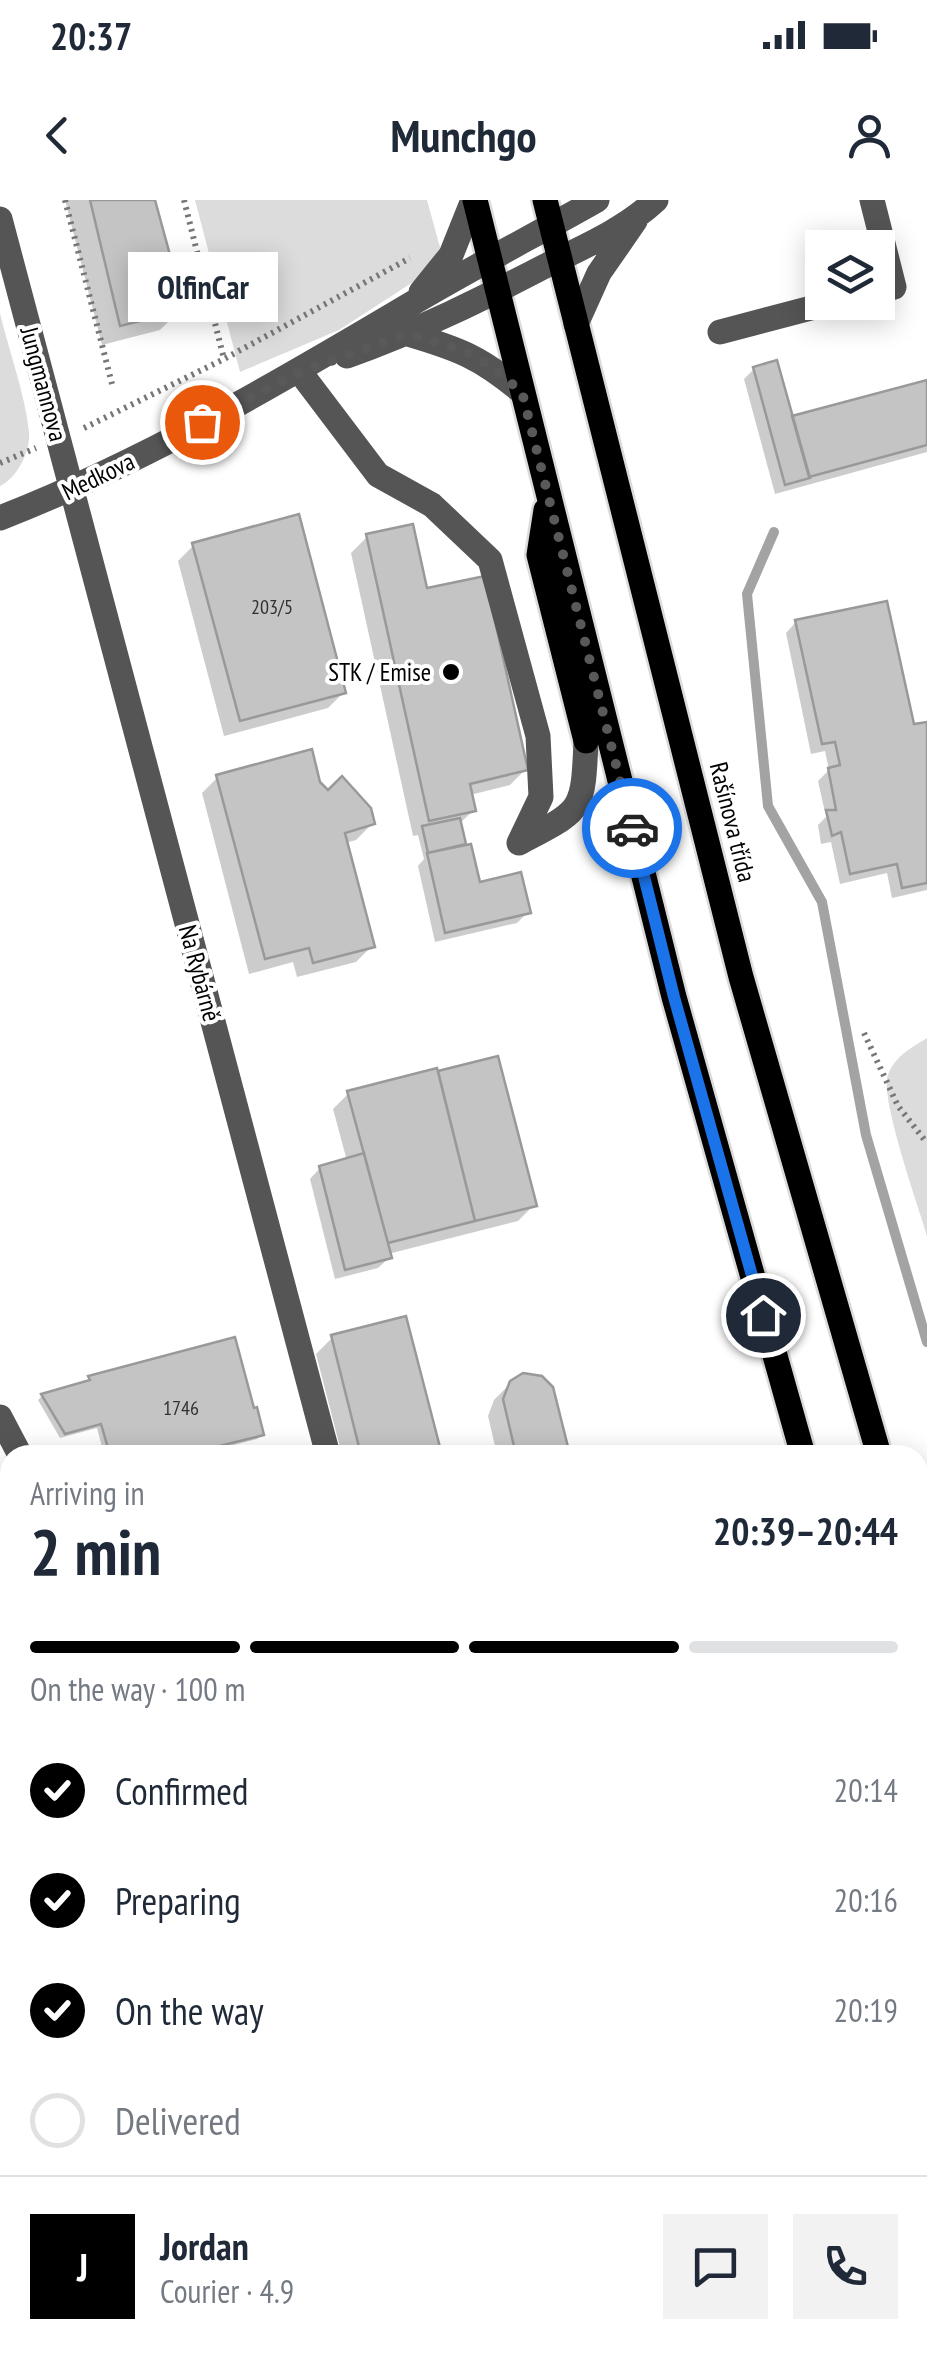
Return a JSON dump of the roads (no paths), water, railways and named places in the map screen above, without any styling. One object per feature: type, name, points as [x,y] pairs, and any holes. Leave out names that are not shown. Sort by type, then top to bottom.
[{"type":"main road","points":[[474,200],[674,997],[800,1445]]},
{"type":"main road","name":"Rašínova třída","points":[[545,200],[741,977],[876,1445]]},
{"type":"main road","points":[[548,495],[539,555],[586,741]]},
{"type":"street","points":[[412,304],[451,255],[474,200]]},
{"type":"street","points":[[300,372],[596,200]]},
{"type":"street","points":[[576,324],[599,273],[637,218],[656,200]]},
{"type":"street","points":[[872,200],[880,230]]},
{"type":"street","points":[[300,372],[408,334],[637,218]]},
{"type":"street","name":"Jungmannova","points":[[0,219],[73,490]]},
{"type":"street","points":[[720,332],[805,310]]},
{"type":"street","points":[[408,334],[465,351],[522,392]]},
{"type":"street","points":[[300,372],[378,475],[432,504],[490,560],[538,736],[541,797],[519,843],[569,816],[584,793],[586,741]]},
{"type":"street","name":"Medkova","points":[[0,518],[73,490],[300,372]]},
{"type":"street","name":"Na Rybárně","points":[[73,490],[325,1445]]},
{"type":"street","points":[[0,1418],[15,1445]]},
{"type":"street","points":[[789,1445],[792,1421]]},
{"type":"waterway","points":[[774,532],[747,594],[768,806],[822,902],[866,1135],[927,1342]]},
{"type":"place","name":"OlfinCar","points":[[202,422]]},
{"type":"place","name":"STK / Emise","points":[[451,672]]}]
